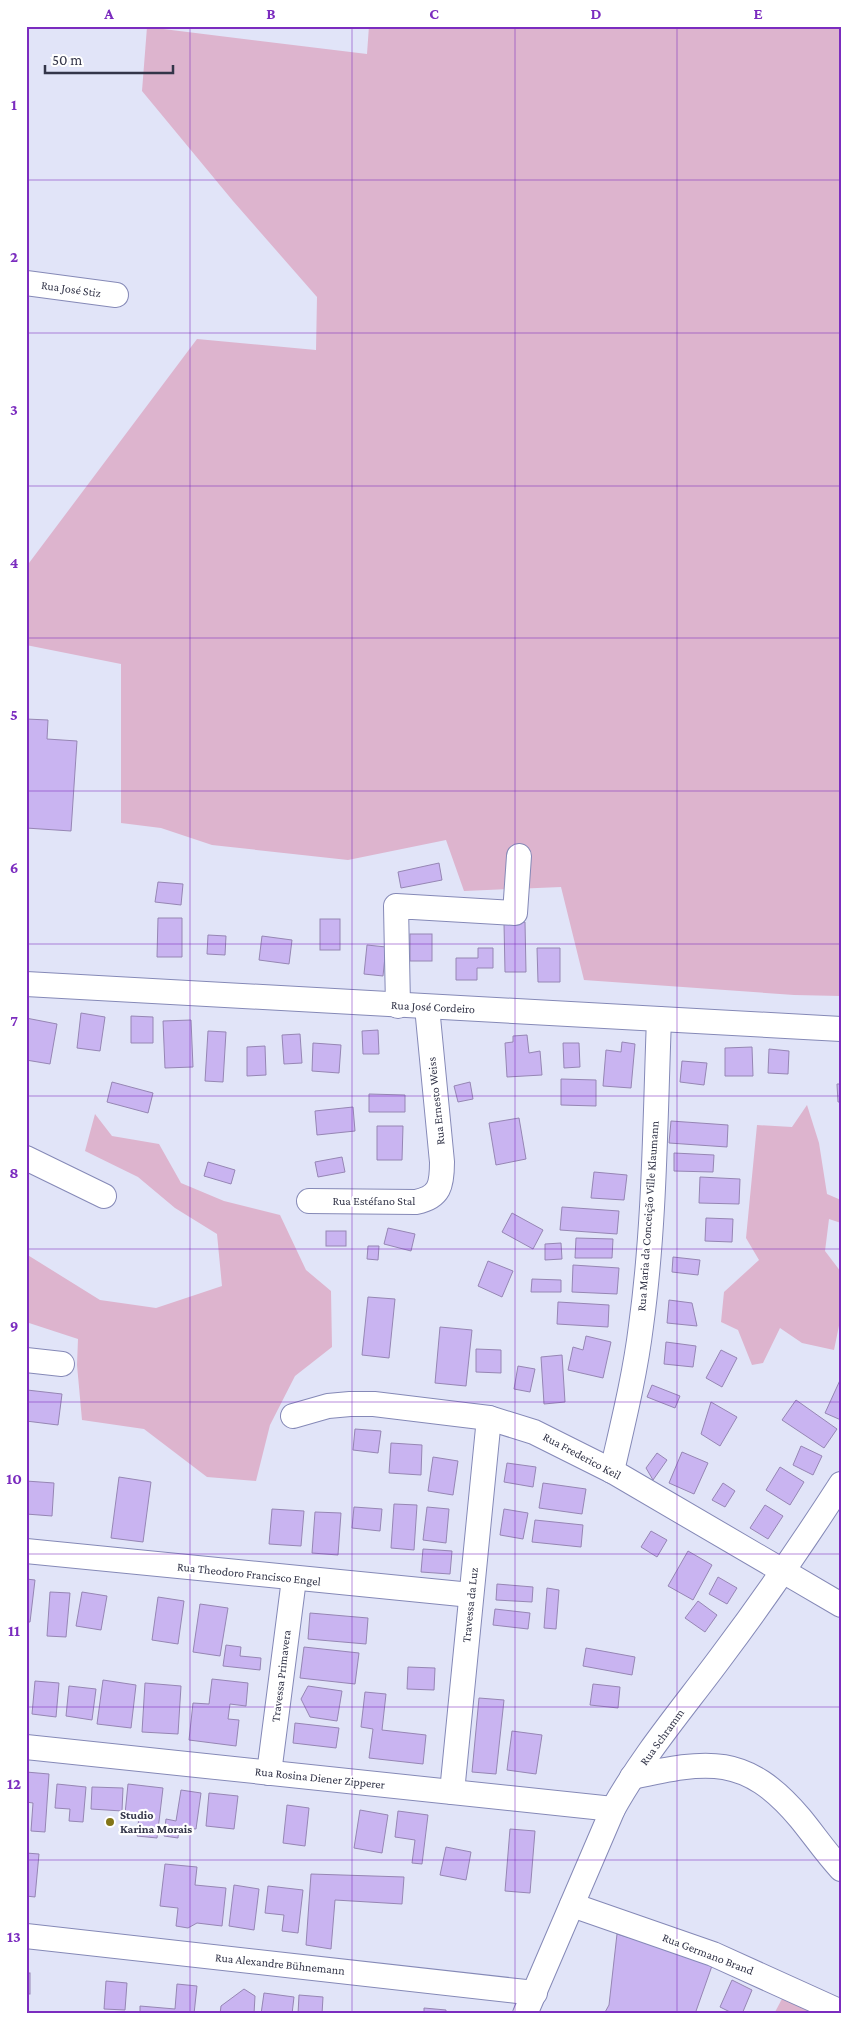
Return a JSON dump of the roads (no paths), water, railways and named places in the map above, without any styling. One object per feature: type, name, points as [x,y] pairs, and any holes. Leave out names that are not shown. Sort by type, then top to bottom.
[{"type":"street","name":"Rua José Stiz","points":[[26,283],[116,295]]},
{"type":"street","points":[[398,1006],[396,906],[515,913],[519,856]]},
{"type":"street","name":"Rua José Cordeiro","points":[[26,984],[841,1029]]},
{"type":"street","name":"Rua Ernesto Weiss","points":[[427,1007],[442,1162],[441,1184],[436,1193]]},
{"type":"street","name":"Rua Maria da Conceição Ville Klaumann","points":[[612,1471],[634,1375],[642,1316],[651,1213],[658,1019]]},
{"type":"street","points":[[26,1158],[104,1196]]},
{"type":"street","name":"Rua Estéfano Stal","points":[[309,1201],[416,1202],[427,1200],[436,1193]]},
{"type":"street","points":[[26,1360],[62,1364]]},
{"type":"street","name":"Rua Frederico Keil","points":[[293,1416],[328,1406],[374,1404],[489,1418],[534,1432],[612,1471],[841,1605]]},
{"type":"street","name":"Travessa da Luz","points":[[452,1792],[489,1418]]},
{"type":"street","name":"Rua Schramm","points":[[530,2003],[613,1809],[632,1777],[783,1572],[841,1484]]},
{"type":"street","name":"Rua Theodoro Francisco Engel","points":[[26,1551],[471,1596]]},
{"type":"street","name":"Travessa Primavera","points":[[269,1773],[294,1579]]},
{"type":"street","name":"Rua Rosina Diener Zipperer","points":[[26,1747],[613,1809]]},
{"type":"street","points":[[632,1777],[686,1766],[726,1767],[744,1772],[781,1797],[841,1869]]},
{"type":"street","name":"Rua Germano Brand","points":[[572,1905],[713,1954],[841,2012]]},
{"type":"street","name":"Rua Alexandre Bühnemann","points":[[26,1936],[530,2003]]},
{"type":"place","name":"Studio Karina Morais","points":[[110,1822]]}]
